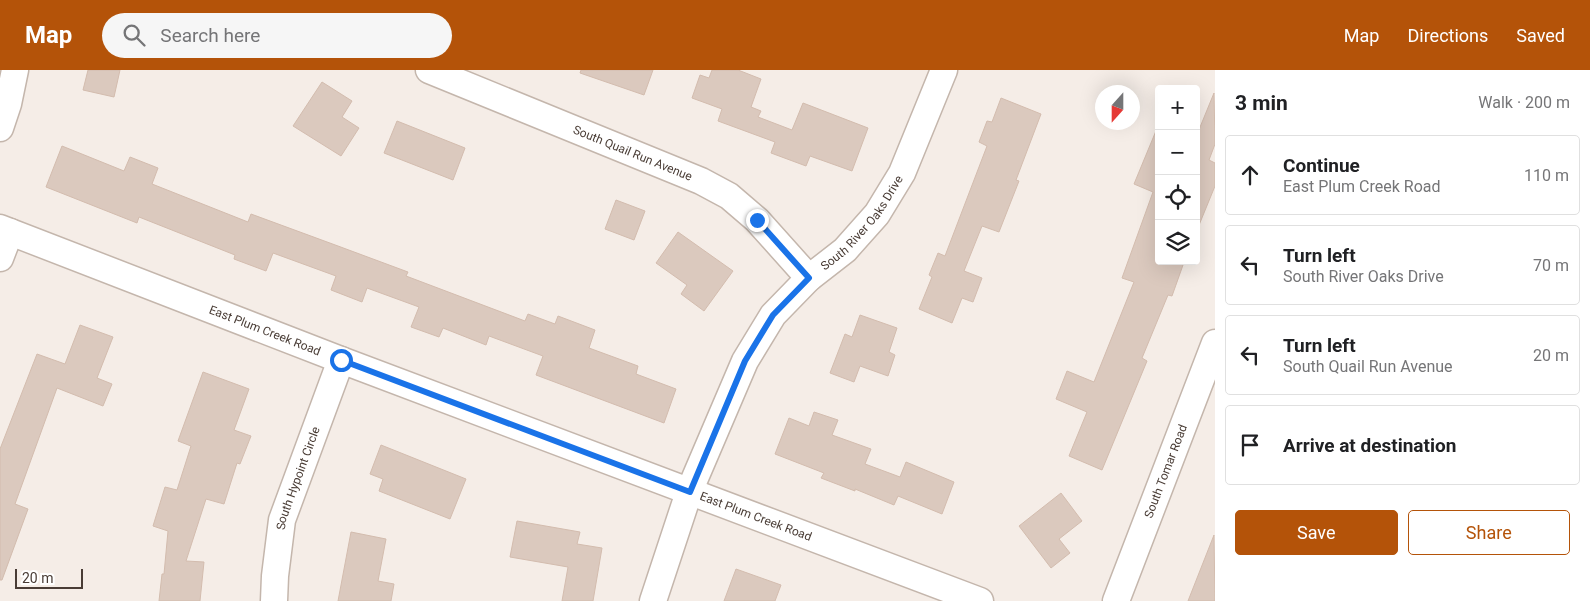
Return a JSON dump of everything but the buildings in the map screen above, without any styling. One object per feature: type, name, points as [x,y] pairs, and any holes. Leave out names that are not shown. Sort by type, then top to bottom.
[{"type":"street","points":[[0,128],[8,104],[15,70]]},
{"type":"street","name":"South Quail Run Avenue","points":[[429,70],[701,181],[729,196],[757,220],[809,278]]},
{"type":"street","name":"South River Oaks Drive","points":[[653,601],[690,492],[745,361],[773,315],[809,278],[845,250],[877,214],[902,173],[944,70]]},
{"type":"street","points":[[0,258],[5,230]]},
{"type":"street","name":"East Plum Creek Road","points":[[5,230],[341,360],[980,601]]},
{"type":"street","name":"South Tomar Road","points":[[1116,601],[1215,343]]},
{"type":"street","name":"South Hypoint Circle","points":[[274,601],[282,520],[341,360]]},
{"type":"route","points":[[341,360],[690,492],[745,361],[773,315],[809,278],[757,220]]}]
